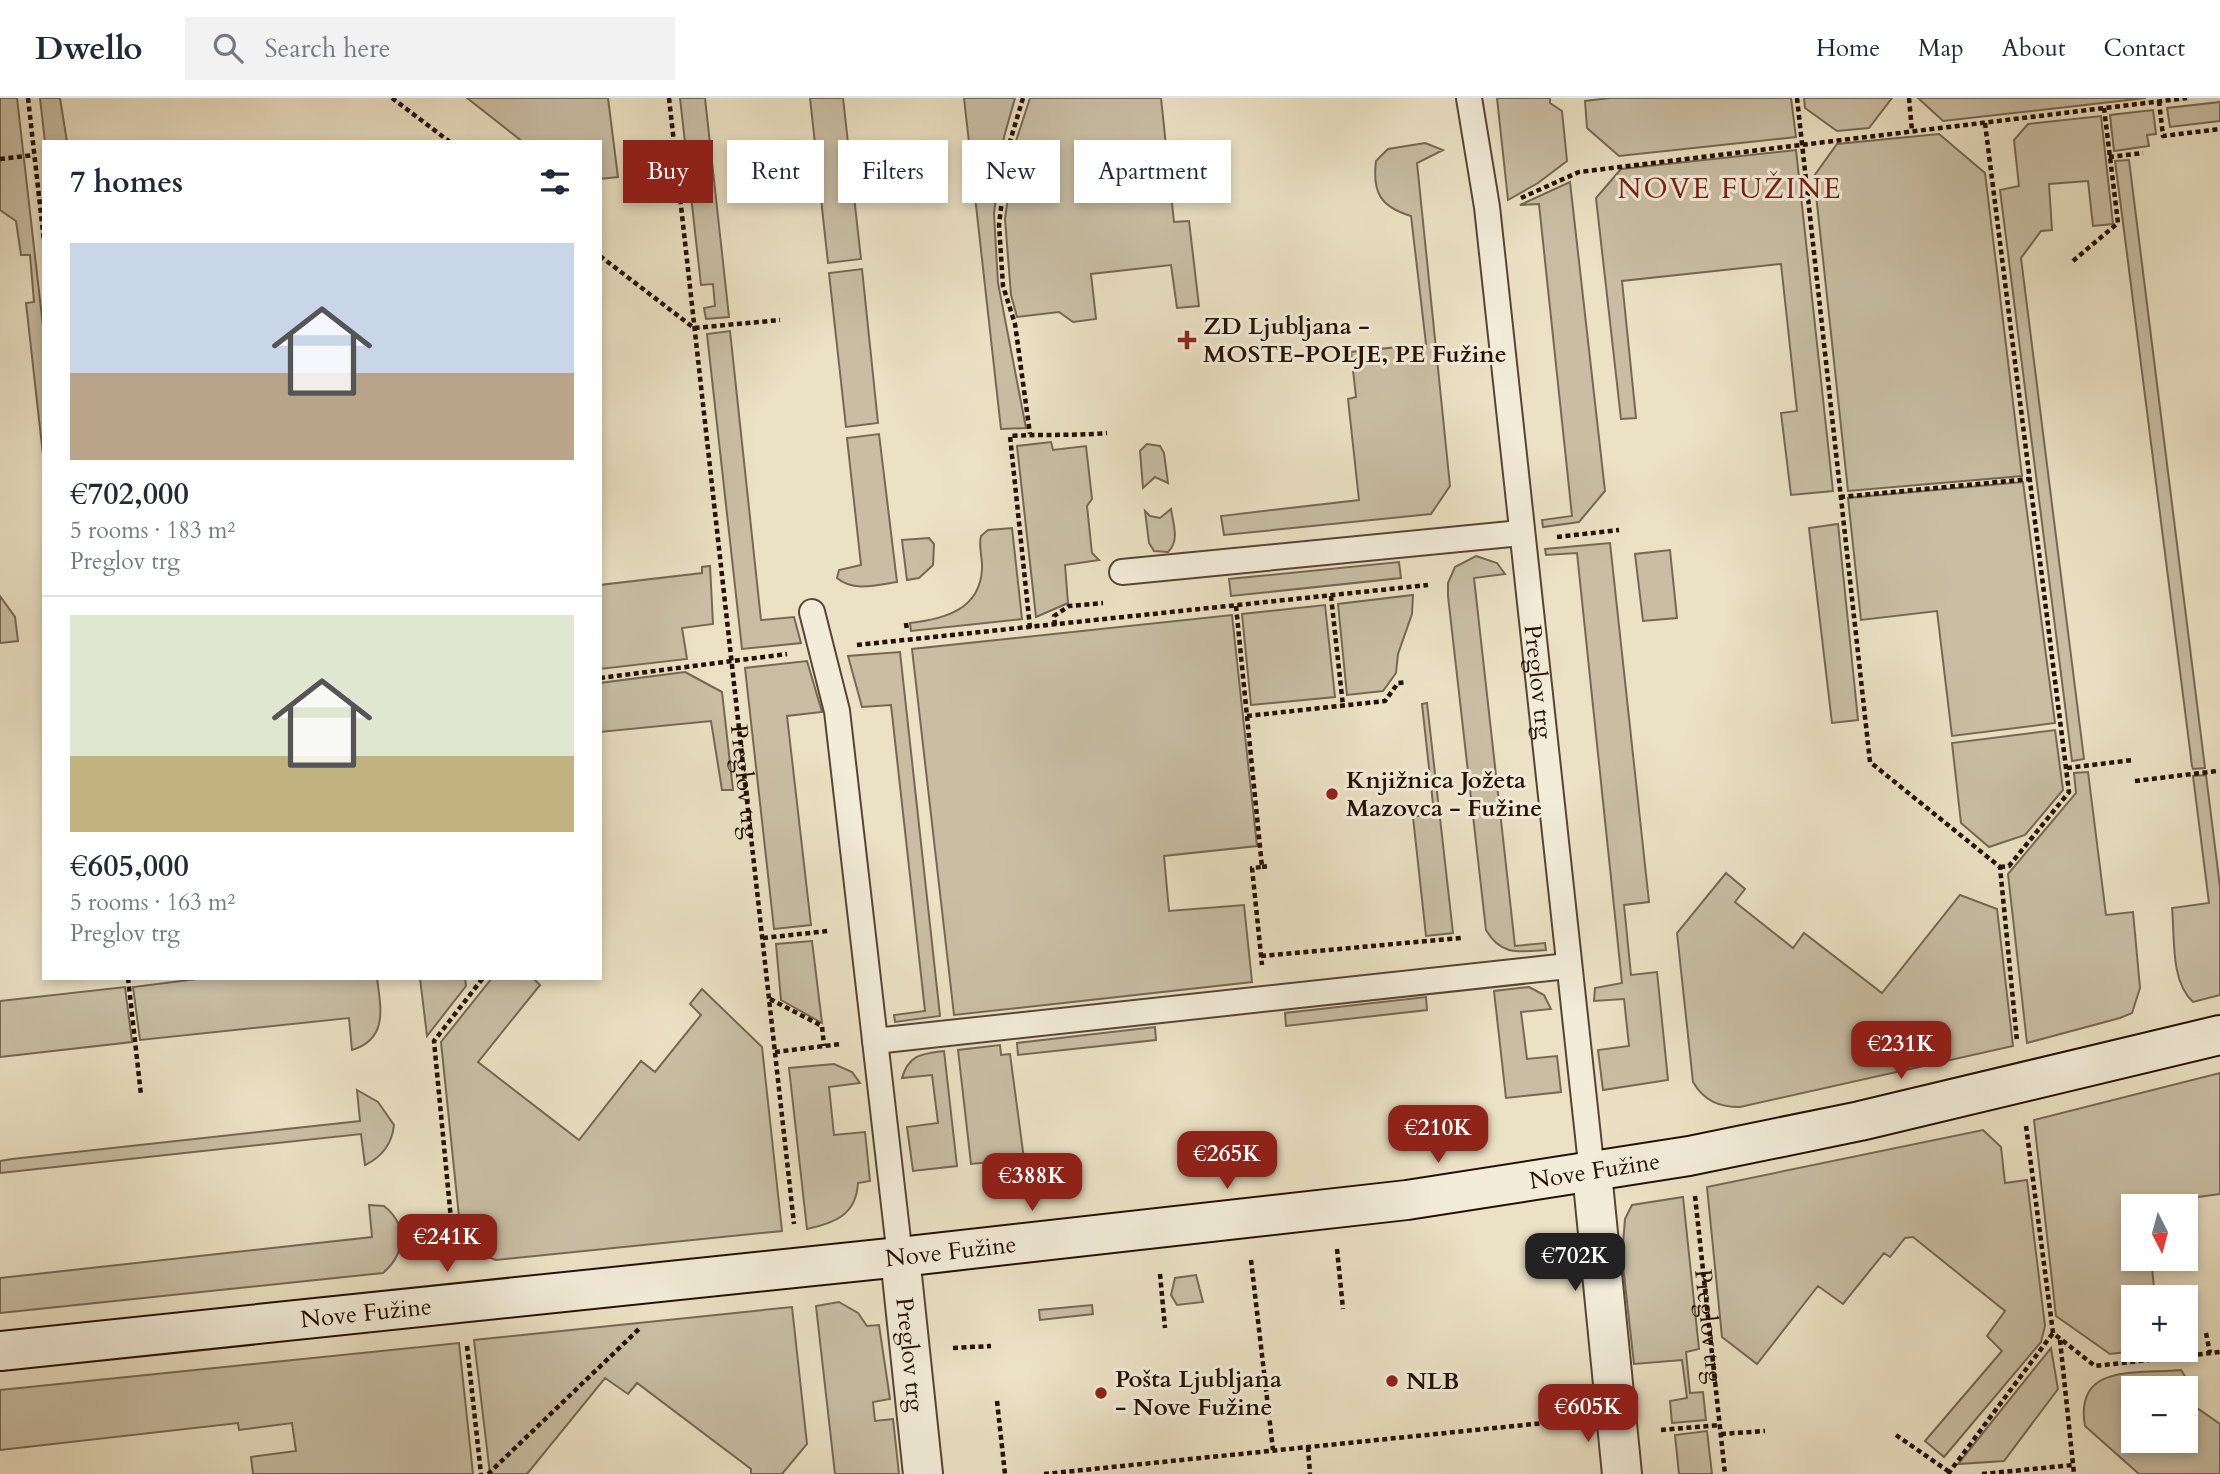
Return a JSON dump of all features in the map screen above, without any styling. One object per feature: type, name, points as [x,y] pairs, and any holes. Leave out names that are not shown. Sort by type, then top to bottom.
[{"type":"street","name":"Nove Fužine","points":[[0,1351],[900,1257],[1381,1203],[1592,1173],[1860,1121],[2220,1035]]},
{"type":"street","name":"Preglov trg","points":[[1592,1173],[1622,1474]]},
{"type":"street","name":"Preglov trg","points":[[900,1257],[923,1474]]},
{"type":"lane","name":"Preglov trg","points":[[1469,98],[1487,207],[1592,1173]]},
{"type":"lane","points":[[1122,572],[1521,538]]},
{"type":"lane","name":"Preglov trg","points":[[813,612],[837,710],[900,1257]]},
{"type":"lane","points":[[875,1041],[1568,966]]},
{"type":"path","points":[[28,98],[42,224]]},
{"type":"path","points":[[393,98],[447,140]]},
{"type":"path","name":"Preglov trg","points":[[669,98],[796,1236]]},
{"type":"path","points":[[1023,98],[1008,148],[999,225],[1003,286],[1016,324],[1030,434]]},
{"type":"path","points":[[1797,98],[1870,762],[2000,866],[2009,866],[2069,792],[1985,123]]},
{"type":"path","points":[[1909,98],[1912,131]]},
{"type":"path","points":[[1487,207],[1509,204],[1579,172],[2187,98]]},
{"type":"path","points":[[2159,101],[2163,135],[2220,129]]},
{"type":"path","points":[[2073,261],[2118,223],[2104,108]]},
{"type":"path","points":[[2109,157],[2143,153]]},
{"type":"path","points":[[0,159],[34,155]]},
{"type":"path","points":[[602,258],[694,328],[780,320]]},
{"type":"path","points":[[1030,628],[1010,436],[1051,432],[1065,437],[1107,433]]},
{"type":"path","points":[[1840,497],[2030,479]]},
{"type":"path","points":[[1521,538],[1619,530]]},
{"type":"path","points":[[850,644],[860,646],[1428,585]]},
{"type":"path","points":[[1331,596],[1343,706]]},
{"type":"path","points":[[1055,625],[1054,616],[1069,606],[1114,601]]},
{"type":"path","points":[[1236,606],[1262,867]]},
{"type":"path","points":[[906,623],[906,631]]},
{"type":"path","points":[[602,678],[791,653]]},
{"type":"path","points":[[1247,716],[1385,701],[1398,683],[1407,682]]},
{"type":"path","points":[[2067,768],[2133,760]]},
{"type":"path","points":[[2136,781],[2217,771]]},
{"type":"path","points":[[1265,999],[1252,868],[1269,866]]},
{"type":"path","points":[[2000,866],[2018,1053]]},
{"type":"path","points":[[763,938],[811,933]]},
{"type":"path","points":[[1261,956],[1469,937]]},
{"type":"path","points":[[128,980],[141,1095]]},
{"type":"path","points":[[479,1263],[465,1254],[452,1230],[434,1041],[481,980]]},
{"type":"path","points":[[770,999],[822,1026],[824,1046]]},
{"type":"path","points":[[775,1052],[875,1041]]},
{"type":"path","points":[[2024,1116],[2053,1333],[2095,1366],[2220,1352]]},
{"type":"path","name":"Preglov trg","points":[[1694,1185],[1725,1474]]},
{"type":"path","points":[[1336,1241],[1343,1309]]},
{"type":"path","points":[[1251,1259],[1273,1450]]},
{"type":"path","points":[[1160,1274],[1165,1328]]},
{"type":"path","points":[[488,1474],[645,1324]]},
{"type":"path","points":[[1896,1435],[1948,1473],[2053,1333]]},
{"type":"path","points":[[2206,1333],[2210,1353]]},
{"type":"path","points":[[466,1334],[481,1474]]},
{"type":"path","points":[[2060,1340],[2074,1474]]},
{"type":"path","points":[[946,1349],[991,1346]]},
{"type":"path","points":[[997,1401],[1005,1474]]},
{"type":"path","points":[[1044,1474],[1577,1420]]},
{"type":"path","points":[[1673,1429],[1720,1424]]},
{"type":"path","points":[[1721,1434],[1765,1431]]},
{"type":"path","points":[[1308,1447],[1310,1474]]},
{"type":"path","points":[[1982,1474],[2073,1465]]},
{"type":"shaded area","points":[[0,98],[17,98],[42,317],[42,446],[26,303],[34,302],[30,255],[21,255],[16,221],[0,210]]},
{"type":"shaded area","points":[[40,98],[60,98],[67,140],[45,140]]},
{"type":"shaded area","points":[[467,98],[608,98],[618,177],[602,179],[602,140],[520,140]]},
{"type":"shaded area","points":[[680,98],[705,98],[710,140],[685,140]]},
{"type":"shaded area","points":[[810,98],[843,98],[848,140],[838,140],[838,203],[855,203],[861,259],[828,263],[821,203],[824,203],[824,140],[815,140]]},
{"type":"shaded area","points":[[964,98],[1015,98],[1004,140],[969,140]]},
{"type":"shaded area","points":[[1030,98],[1161,98],[1165,140],[1074,140],[1074,203],[1172,203],[1174,222],[1189,221],[1199,306],[1177,308],[1171,265],[1091,274],[1096,319],[1073,322],[1059,312],[1017,317],[1011,295],[1005,219],[1007,203],[1060,203],[1060,140],[1016,140]]},
{"type":"shaded area","points":[[1497,98],[1550,98],[1550,103],[1562,111],[1567,161],[1538,183],[1508,200]]},
{"type":"shaded area","points":[[1610,98],[1791,98],[1796,137],[1619,156],[1587,128],[1585,101]]},
{"type":"shaded area","points":[[1804,98],[1892,98],[1869,128],[1837,131],[1805,108]]},
{"type":"shaded area","points":[[1918,98],[2146,98],[1943,121]]},
{"type":"shaded area","points":[[2220,102],[2220,121],[2170,127],[2167,108]]},
{"type":"shaded area","points":[[2153,110],[2156,134],[2147,135],[2149,146],[2114,151],[2110,115]]},
{"type":"shaded area","points":[[2101,116],[2113,224],[2093,226],[2088,181],[2049,184],[2052,230],[2041,231],[2021,258],[2084,759],[2072,761],[2000,190],[2019,186],[2014,140],[2028,124]]},
{"type":"shaded area","points":[[1939,134],[1985,173],[2022,476],[1848,491],[1814,176],[1837,144]]},
{"type":"shaded area","points":[[1425,143],[1443,150],[1417,163],[1450,486],[1431,514],[1224,535],[1221,516],[1359,500],[1348,399],[1356,397],[1351,352],[1426,344],[1411,216],[1392,208],[1381,197],[1377,190],[1376,161],[1388,149]]},
{"type":"shaded area","points":[[1796,150],[1833,491],[1791,495],[1781,413],[1797,411],[1781,264],[1622,281],[1636,418],[1621,419],[1596,198],[1621,169]]},
{"type":"shaded area","points":[[2129,160],[2205,768],[2193,769],[2192,766],[2115,161]]},
{"type":"shaded area","points":[[713,171],[729,317],[706,319],[704,308],[715,306],[713,284],[701,285],[692,203],[713,203]]},
{"type":"shaded area","points":[[1570,182],[1605,491],[1579,522],[1543,527],[1542,520],[1572,516],[1539,204],[1520,205]]},
{"type":"shaded area","points":[[976,203],[995,203],[998,283],[1026,428],[1001,429]]},
{"type":"shaded area","points":[[862,269],[878,423],[846,427],[829,273]]},
{"type":"shaded area","points":[[730,331],[761,620],[794,617],[801,643],[742,649],[707,334]]},
{"type":"shaded area","points":[[879,434],[897,582],[873,586],[850,585],[837,578],[839,570],[861,565],[847,438]]},
{"type":"shaded area","points":[[1051,442],[1053,450],[1086,446],[1092,499],[1087,506],[1092,553],[1099,560],[1065,565],[1068,603],[1036,617],[1017,446]]},
{"type":"shaded area","points":[[1147,444],[1160,446],[1164,453],[1168,483],[1155,477],[1143,488],[1140,451]]},
{"type":"shaded area","points":[[2023,482],[2055,723],[1952,736],[1937,611],[1861,620],[1848,498]]},
{"type":"shaded area","points":[[1171,509],[1175,532],[1172,548],[1168,552],[1154,551],[1149,543],[1145,511],[1150,516],[1160,518]]},
{"type":"shaded area","points":[[1838,524],[1858,720],[1832,723],[1809,528]]},
{"type":"shaded area","points":[[1012,528],[1022,619],[911,631],[910,623],[947,615],[967,603],[980,583],[981,536],[988,530]]},
{"type":"shaded area","points":[[929,538],[934,544],[933,565],[919,578],[907,580],[902,540]]},
{"type":"shaded area","points":[[1610,543],[1649,902],[1624,905],[1631,975],[1657,972],[1668,1080],[1603,1090],[1598,1050],[1629,1046],[1624,999],[1594,1001],[1595,988],[1622,983],[1577,553],[1546,555],[1545,549]]},
{"type":"shaded area","points":[[1670,550],[1677,618],[1643,621],[1635,554]]},
{"type":"shaded area","points":[[1476,556],[1497,563],[1505,574],[1474,578],[1515,946],[1545,943],[1546,950],[1519,951],[1504,948],[1486,930],[1448,596],[1448,583],[1455,567]]},
{"type":"shaded area","points":[[1399,562],[1401,578],[1231,596],[1229,579]]},
{"type":"shaded area","points":[[710,566],[713,624],[682,628],[687,659],[602,669],[602,585],[702,573],[702,567]]},
{"type":"shaded area","points":[[1413,595],[1412,614],[1398,654],[1396,673],[1383,691],[1347,695],[1338,604]]},
{"type":"shaded area","points":[[0,596],[15,617],[18,641],[0,643]]},
{"type":"shaded area","points":[[1325,605],[1335,697],[1251,705],[1242,614]]},
{"type":"shaded area","points":[[1232,615],[1257,846],[1164,856],[1169,911],[1244,905],[1252,982],[954,1015],[912,649]]},
{"type":"shaded area","points":[[900,652],[940,1016],[895,1022],[894,1015],[925,1011],[891,705],[862,707],[848,656]]},
{"type":"shaded area","points":[[807,661],[822,712],[787,716],[811,925],[774,929],[745,668]]},
{"type":"shaded area","points":[[685,672],[722,692],[733,790],[722,790],[711,721],[602,732],[602,683]]},
{"type":"shaded area","points":[[1427,703],[1453,933],[1426,936],[1413,817],[1434,813],[1422,704]]},
{"type":"shaded area","points":[[2055,730],[2063,790],[2025,835],[1989,847],[1961,823],[1952,743]]},
{"type":"shaded area","points":[[2088,772],[2106,915],[2133,912],[2140,988],[2132,1013],[2027,1043],[2008,874],[2076,793],[2074,773]]},
{"type":"shaded area","points":[[2206,775],[2220,887],[2220,995],[2193,1002],[2180,983],[2177,971],[2172,908],[2209,903],[2193,776]]},
{"type":"shaded area","points":[[1726,873],[1745,889],[1735,902],[1793,948],[1804,933],[1882,993],[1960,895],[1997,909],[2013,1046],[1740,1107],[1713,1102],[1702,1094],[1693,1082],[1677,933]]},
{"type":"shaded area","points":[[812,941],[822,1023],[781,1000],[776,944]]},
{"type":"shaded area","points":[[189,980],[377,980],[380,1021],[372,1038],[352,1050],[349,1018],[140,1040],[133,987]]},
{"type":"shaded area","points":[[420,980],[465,980],[466,986],[427,1036]]},
{"type":"shaded area","points":[[490,980],[535,980],[540,985],[478,1062],[579,1140],[641,1061],[655,1072],[701,1015],[690,1004],[702,989],[762,1047],[782,1231],[496,1260],[475,1252],[461,1236],[441,1042]]},
{"type":"shaded area","points":[[125,987],[132,1042],[0,1057],[0,1001]]},
{"type":"shaded area","points":[[1529,987],[1544,995],[1551,1009],[1521,1012],[1527,1059],[1557,1056],[1561,1092],[1506,1098],[1494,991]]},
{"type":"shaded area","points":[[1426,997],[1427,1010],[1286,1026],[1285,1013]]},
{"type":"shaded area","points":[[1155,1027],[1156,1040],[1018,1055],[1017,1043]]},
{"type":"shaded area","points":[[1000,1045],[1001,1055],[1010,1054],[1024,1159],[971,1164],[958,1050]]},
{"type":"shaded area","points":[[944,1051],[957,1166],[913,1171],[907,1127],[938,1123],[932,1075],[902,1078],[908,1064],[917,1057]]},
{"type":"shaded area","points":[[834,1064],[852,1072],[860,1083],[829,1087],[834,1135],[865,1132],[870,1181],[858,1183],[853,1203],[842,1216],[827,1224],[807,1229],[789,1068]]},
{"type":"shaded area","points":[[2220,1073],[2220,1194],[2198,1197],[2198,1194],[2121,1194],[2121,1271],[2152,1271],[2154,1285],[2121,1285],[2121,1353],[2110,1354],[2056,1316],[2034,1120]]},
{"type":"shaded area","points":[[357,1090],[378,1102],[394,1125],[385,1149],[365,1165],[361,1134],[0,1173],[0,1161],[12,1159],[360,1121]]},
{"type":"shaded area","points":[[1983,1130],[2001,1147],[2005,1183],[2027,1180],[2045,1326],[2041,1342],[1944,1457],[1925,1441],[2002,1351],[1987,1336],[2005,1311],[1913,1237],[1905,1238],[1890,1257],[1884,1253],[1843,1304],[1818,1286],[1757,1364],[1722,1337],[1707,1187]]},
{"type":"shaded area","points":[[1683,1197],[1699,1349],[1686,1352],[1690,1393],[1703,1392],[1706,1420],[1672,1423],[1670,1401],[1687,1398],[1682,1360],[1634,1364],[1622,1257],[1625,1219],[1632,1205]]},
{"type":"shaded area","points":[[369,1205],[384,1206],[392,1214],[400,1230],[400,1248],[391,1265],[383,1273],[0,1313],[0,1278],[372,1237]]},
{"type":"shaded area","points":[[1196,1275],[1203,1302],[1177,1305],[1171,1295],[1175,1278]]},
{"type":"shaded area","points":[[839,1302],[858,1313],[867,1326],[879,1325],[890,1399],[873,1402],[875,1421],[893,1419],[899,1474],[835,1474],[816,1306]]},
{"type":"shaded area","points":[[1092,1305],[1093,1314],[1040,1320],[1039,1310]]},
{"type":"shaded area","points":[[792,1307],[807,1444],[782,1474],[751,1474],[751,1469],[637,1383],[628,1394],[605,1378],[527,1474],[490,1474],[474,1340]]},
{"type":"shaded area","points":[[459,1343],[473,1474],[253,1474],[251,1457],[296,1451],[292,1423],[239,1430],[238,1423],[0,1450],[0,1390]]},
{"type":"shaded area","points":[[2051,1348],[2058,1389],[2004,1461],[1958,1464]]},
{"type":"shaded area","points":[[2181,1370],[2185,1376],[2121,1376],[2121,1453],[2198,1453],[2198,1409],[2220,1424],[2220,1474],[2139,1474],[2085,1426],[2084,1406],[2089,1391],[2112,1376]]},
{"type":"shaded area","points":[[1707,1431],[1712,1474],[1679,1474],[1675,1435]]},
{"type":"place","name":"ZD Ljubljana - MOSTE-POLJE, PE Fužine","points":[[1187,340]]},
{"type":"place","name":"Knjižnica Jožeta Mazovca - Fužine","points":[[1332,794]]},
{"type":"place","name":"NLB","points":[[1392,1381]]},
{"type":"place","name":"Pošta Ljubljana - Nove Fužine","points":[[1101,1393]]},
{"type":"district","name":"NOVE FUŽINE","points":[[1730,189]]}]
